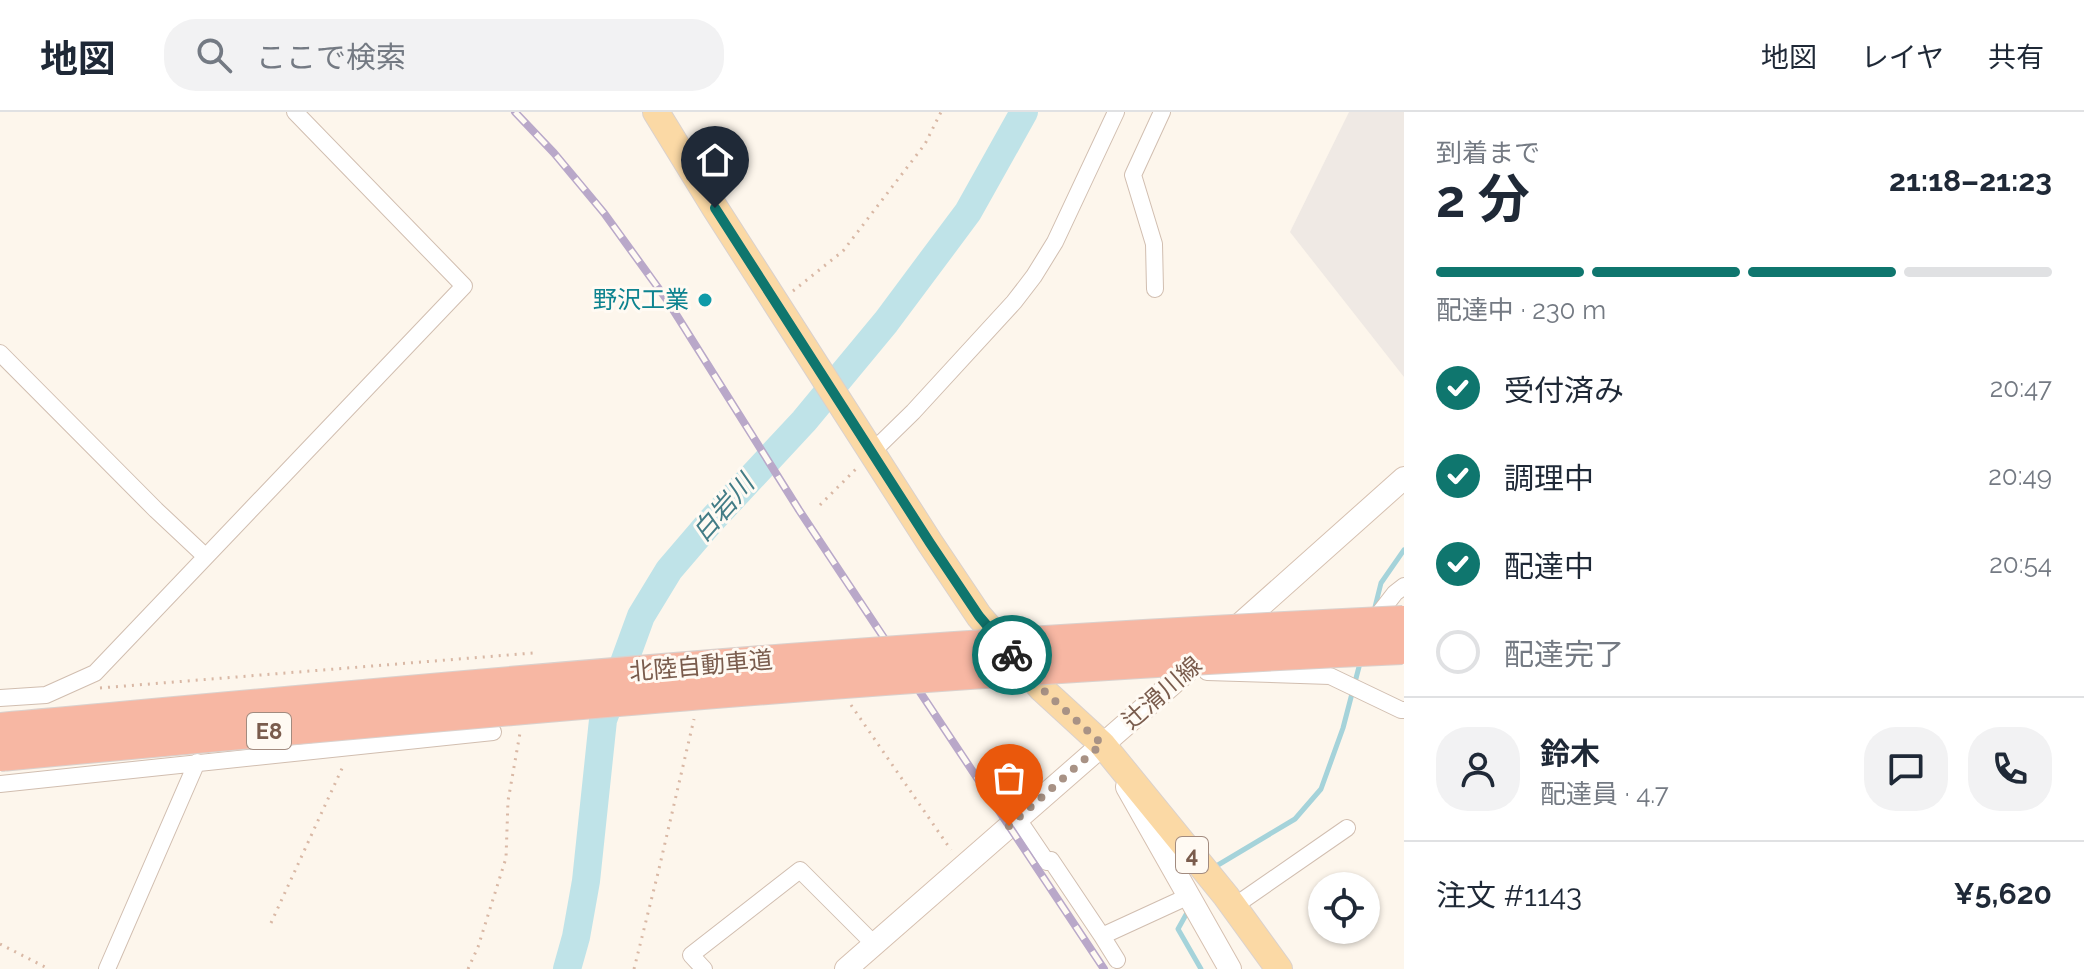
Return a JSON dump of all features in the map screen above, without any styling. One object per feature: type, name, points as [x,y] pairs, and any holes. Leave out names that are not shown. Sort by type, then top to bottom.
[{"type":"highway","name":"北陸自動車道","points":[[0,728],[538,679],[1186,632],[1402,635]]},
{"type":"highway","name":"北陸自動車道","points":[[0,756],[790,686],[1061,667],[1402,635]]},
{"type":"main road","name":"4","points":[[656,112],[979,616],[1042,689],[1102,744],[1279,969]]},
{"type":"main road","name":"辻滑川線","points":[[846,969],[1404,478]]},
{"type":"main road","points":[[1102,744],[1230,969]]},
{"type":"street","points":[[872,452],[913,412],[1034,276],[1055,242],[1116,112]]},
{"type":"street","points":[[1155,289],[1154,244],[1133,175],[1162,112]]},
{"type":"street","points":[[0,698],[46,695],[95,673],[464,286],[300,114]]},
{"type":"street","points":[[0,353],[205,556]]},
{"type":"street","points":[[1330,676],[1395,593],[1404,586]]},
{"type":"street","points":[[1186,672],[1330,676],[1404,710]]},
{"type":"street","points":[[0,784],[493,732]]},
{"type":"street","points":[[107,969],[197,762]]},
{"type":"street","points":[[1024,828],[1047,862],[1051,860],[1117,960]]},
{"type":"street","points":[[1233,907],[1347,828]]},
{"type":"street","points":[[704,969],[691,955],[800,870],[874,944]]},
{"type":"street","points":[[1102,936],[1189,896]]},
{"type":"path","points":[[780,307],[843,251],[925,144],[941,112]]},
{"type":"path","points":[[820,505],[872,452]]},
{"type":"path","points":[[848,702],[962,867]]},
{"type":"path","points":[[634,969],[693,719]]},
{"type":"path","points":[[271,923],[352,746]]},
{"type":"path","points":[[0,944],[49,969]]},
{"type":"shaded area","points":[[1349,112],[1404,112],[1404,377],[1290,232]]},
{"type":"waterway","name":"白岩川","points":[[567,969],[586,881],[603,720],[641,616],[669,570],[804,421],[886,322],[968,212],[1024,112]]},
{"type":"waterway","points":[[1374,611],[1381,583],[1404,550]]},
{"type":"waterway","points":[[1216,869],[1295,819],[1321,789],[1343,728],[1360,663]]},
{"type":"waterway","points":[[1188,911],[1178,929],[1201,969]]},
{"type":"railway","points":[[515,112],[604,213],[667,300],[799,510],[1104,969]]},
{"type":"way so far","points":[[1009,826],[1102,744],[1042,689],[1012,655]]},
{"type":"place","name":"野沢工業","points":[[705,300]]},
{"type":"route","points":[[715,208],[930,543],[979,616],[1012,655]]}]
